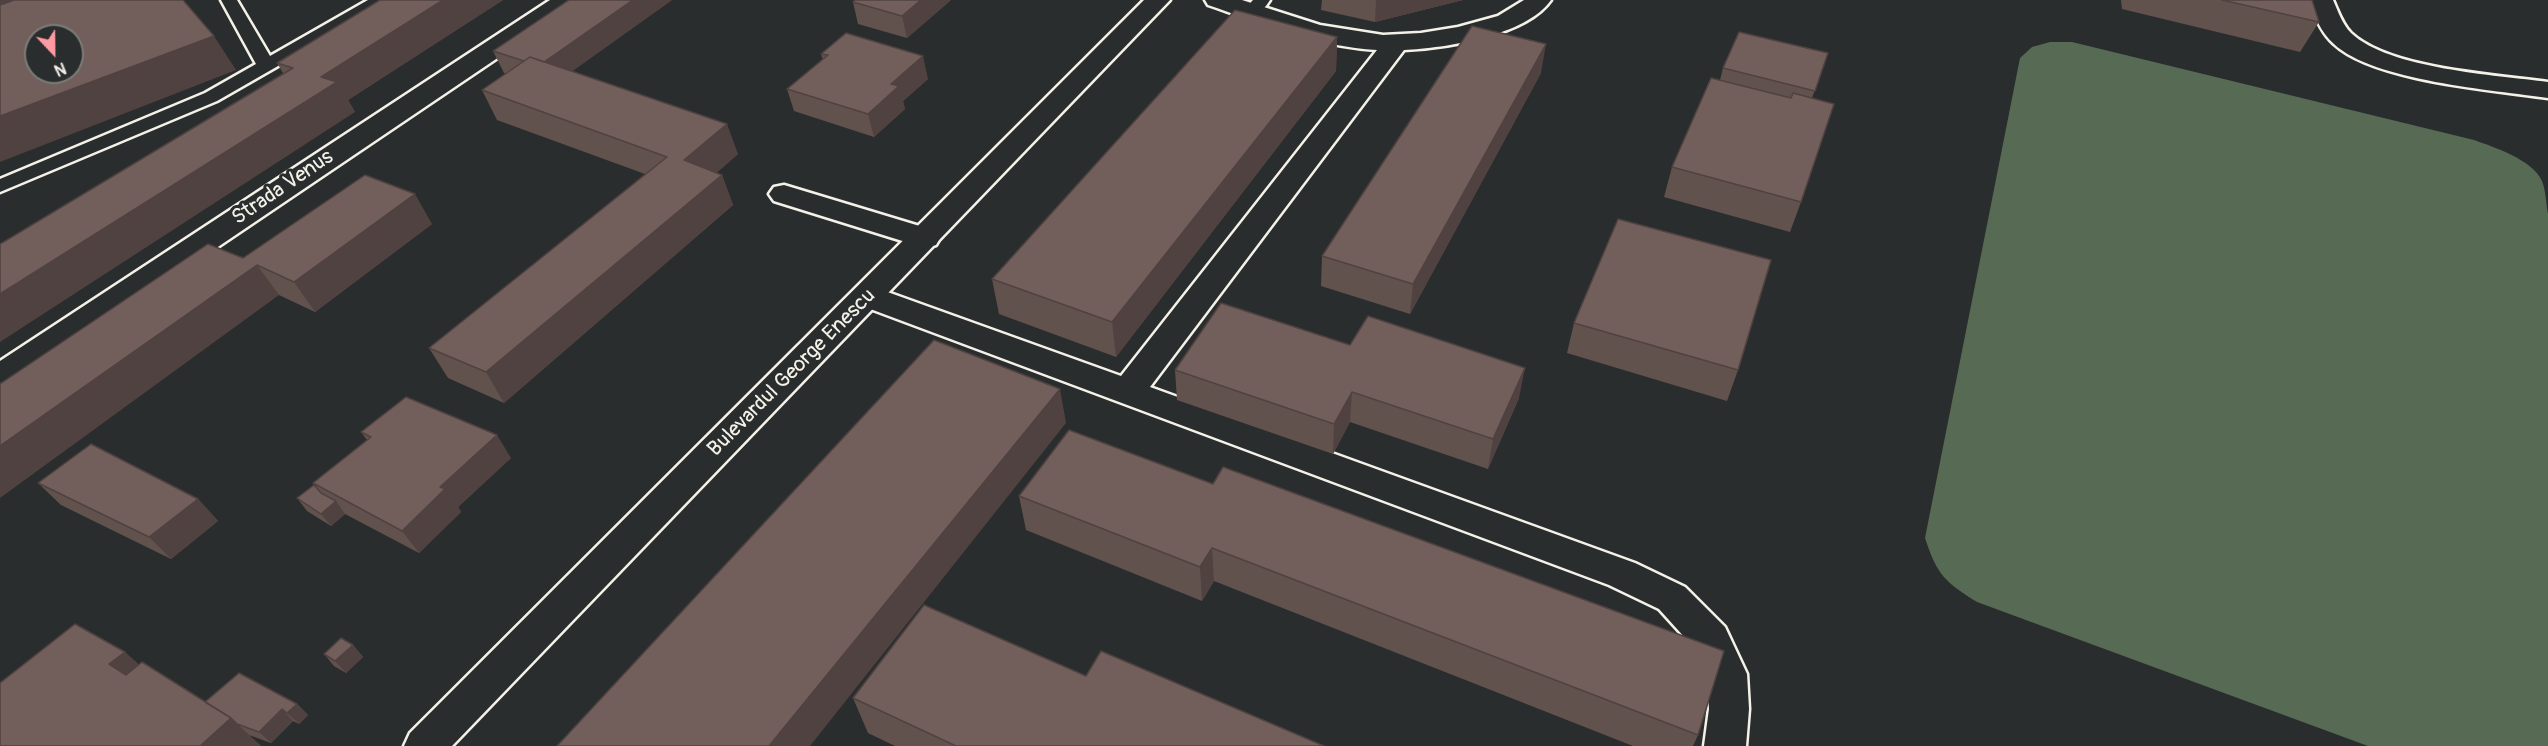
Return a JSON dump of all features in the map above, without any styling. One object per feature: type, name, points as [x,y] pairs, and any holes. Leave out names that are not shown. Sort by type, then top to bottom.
[{"type":"street","name":"Strada Venus","points":[[0,377],[567,0]]},
{"type":"street","name":"Bulevardul George Enescu","points":[[425,746],[1158,0]]},
{"type":"street","points":[[1217,0],[1257,6],[1323,33],[1370,42],[1396,43],[1451,36],[1492,27],[1519,16],[1539,0]]},
{"type":"street","points":[[2321,0],[2343,39],[2360,51],[2397,66],[2548,90]]},
{"type":"street","points":[[1127,393],[1396,43]]},
{"type":"street","points":[[784,194],[925,238]]},
{"type":"street","points":[[868,296],[1622,574],[1672,598],[1711,639],[1727,674],[1730,709],[1725,746]]},
{"type":"lane","points":[[229,0],[266,66]]},
{"type":"lane","points":[[0,186],[211,97],[380,0]]},
{"type":"green space","points":[[2050,42],[2072,42],[2474,140],[2512,155],[2537,173],[2542,181],[2548,214],[2548,746],[2368,746],[1977,602],[1957,589],[1938,569],[1925,538],[2020,58],[2032,47]]},
{"type":"building","points":[[14,0],[183,0],[214,36],[0,116],[0,5]]},
{"type":"building","points":[[380,0],[443,0],[321,77],[337,82],[0,294],[0,244],[293,68],[277,63]]},
{"type":"building","points":[[569,0],[633,0],[544,62],[530,57],[524,61],[493,51]]},
{"type":"building","points":[[855,0],[921,0],[902,16],[853,2]]},
{"type":"building","points":[[2222,0],[2312,0],[2319,22]]},
{"type":"building","points":[[1235,10],[1337,37],[1112,322],[992,279]]},
{"type":"building","points":[[1472,26],[1546,44],[1413,284],[1322,256]]},
{"type":"building","points":[[1739,32],[1828,53],[1815,91],[1723,68]]},
{"type":"building","points":[[846,33],[923,56],[891,84],[899,86],[868,114],[787,89],[828,55],[821,54]]},
{"type":"building","points":[[530,57],[727,124],[684,160],[722,175],[486,372],[429,348],[667,157],[482,90]]},
{"type":"building","points":[[1711,78],[1791,98],[1793,93],[1834,104],[1801,202],[1672,167]]},
{"type":"building","points":[[365,175],[415,194],[294,282],[257,265],[0,446],[0,384],[208,244],[243,258]]},
{"type":"building","points":[[1618,219],[1771,260],[1738,370],[1574,323]]},
{"type":"building","points":[[1221,303],[1350,345],[1368,316],[1525,368],[1493,439],[1352,392],[1334,424],[1175,370]]},
{"type":"building","points":[[934,340],[1060,389],[769,746],[557,746]]},
{"type":"building","points":[[406,397],[497,435],[440,487],[445,489],[402,531],[313,483],[371,437],[361,432]]},
{"type":"building","points":[[1069,430],[1213,484],[1223,467],[1724,651],[1698,735],[1212,548],[1200,567],[1019,496]]},
{"type":"building","points":[[91,444],[198,499],[149,537],[38,483]]},
{"type":"building","points":[[314,485],[321,493],[336,501],[321,514],[297,498]]},
{"type":"building","points":[[924,605],[1086,676],[1101,651],[1324,746],[956,746],[853,698]]},
{"type":"building","points":[[75,624],[125,652],[109,664],[126,675],[142,662],[231,718],[200,746],[0,746],[0,683]]},
{"type":"building","points":[[341,638],[353,645],[335,661],[324,654]]},
{"type":"building","points":[[239,673],[297,704],[287,713],[282,709],[259,732],[237,724],[205,702]]}]
